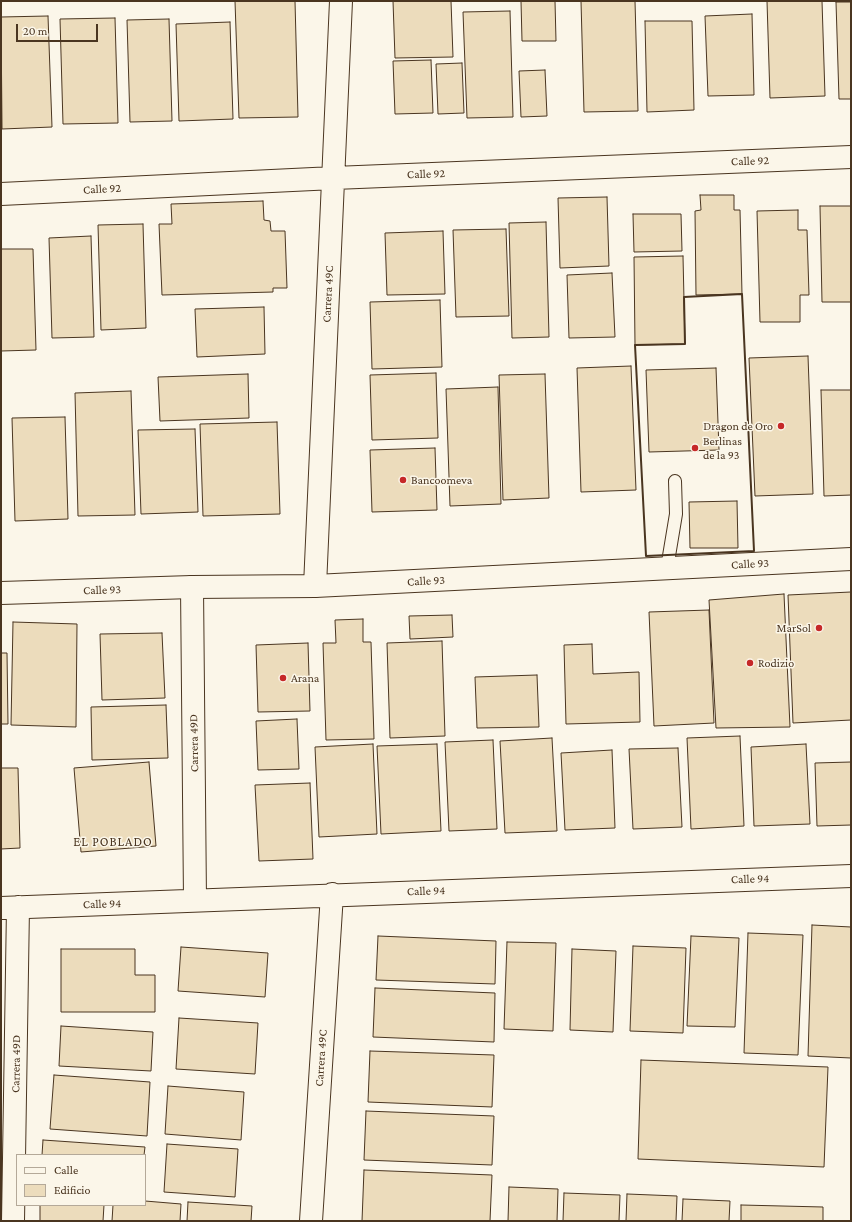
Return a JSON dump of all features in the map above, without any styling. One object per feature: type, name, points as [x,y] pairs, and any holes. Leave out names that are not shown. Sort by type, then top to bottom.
[{"type":"street","name":"Carrera 49C","points":[[315,586],[342,1]]},
{"type":"street","name":"Calle 92","points":[[1,194],[334,178],[851,157]]},
{"type":"street","name":"Calle 93","points":[[1,593],[192,587],[315,586],[851,559]]},
{"type":"street","name":"Carrera 49D","points":[[192,587],[195,900]]},
{"type":"street","name":"Calle 94","points":[[10,907],[851,876]]},
{"type":"street","name":"Carrera 49C","points":[[311,1221],[332,894]]},
{"type":"street","name":"Carrera 49D","points":[[10,907],[13,1221]]},
{"type":"lane","points":[[667,568],[676,514],[675,481]]},
{"type":"building","points":[[235,1],[295,1],[298,117],[239,118]]},
{"type":"building","points":[[393,1],[451,1],[453,57],[395,58]]},
{"type":"building","points":[[521,1],[555,1],[556,41],[522,41]]},
{"type":"building","points":[[581,1],[635,1],[638,111],[584,112]]},
{"type":"building","points":[[767,1],[822,1],[825,96],[770,98]]},
{"type":"building","points":[[836,2],[851,2],[851,99],[839,99]]},
{"type":"building","points":[[510,11],[513,117],[467,118],[463,12]]},
{"type":"building","points":[[752,14],[754,95],[708,96],[705,16]]},
{"type":"building","points":[[48,16],[52,127],[2,129],[1,17]]},
{"type":"building","points":[[115,18],[118,123],[63,124],[60,19]]},
{"type":"building","points":[[169,19],[172,121],[130,122],[127,20]]},
{"type":"building","points":[[645,21],[692,21],[694,110],[647,112]]},
{"type":"building","points":[[230,22],[233,119],[179,121],[176,24]]},
{"type":"building","points":[[431,60],[433,113],[395,114],[393,61]]},
{"type":"building","points":[[462,63],[464,113],[438,114],[436,64]]},
{"type":"building","points":[[545,70],[547,116],[521,117],[519,71]]},
{"type":"building","points":[[700,195],[734,195],[734,210],[740,210],[742,294],[696,295],[695,211],[701,210]]},
{"type":"building","points":[[607,197],[609,266],[560,268],[558,198]]},
{"type":"building","points":[[263,201],[264,220],[270,221],[271,231],[285,231],[287,288],[273,288],[273,292],[162,295],[159,224],[172,224],[171,204]]},
{"type":"building","points":[[820,206],[851,206],[851,302],[822,302]]},
{"type":"building","points":[[798,210],[798,230],[807,230],[809,295],[800,295],[800,322],[760,322],[757,211]]},
{"type":"building","points":[[633,214],[681,214],[682,251],[634,252]]},
{"type":"building","points":[[546,222],[549,337],[512,338],[509,223]]},
{"type":"building","points":[[143,224],[146,328],[101,330],[98,225]]},
{"type":"building","points":[[506,229],[509,316],[456,317],[453,230]]},
{"type":"building","points":[[443,231],[445,294],[387,295],[385,233]]},
{"type":"building","points":[[91,236],[94,337],[52,338],[49,238]]},
{"type":"building","points":[[1,249],[33,249],[36,350],[1,351]]},
{"type":"building","points":[[683,256],[685,344],[635,345],[634,257]]},
{"type":"building","points":[[612,273],[615,337],[569,338],[567,275]]},
{"type":"building","points":[[440,300],[442,367],[372,369],[370,302]]},
{"type":"building","points":[[264,307],[265,354],[197,357],[195,309]]},
{"type":"building","name":"Dragon de Oro","points":[[808,356],[813,494],[755,496],[749,358]]},
{"type":"building","points":[[631,366],[636,490],[581,492],[577,368]]},
{"type":"building","points":[[716,368],[719,450],[649,452],[646,370]]},
{"type":"building","points":[[436,373],[438,438],[372,440],[370,375]]},
{"type":"building","points":[[248,374],[249,418],[160,421],[158,377]]},
{"type":"building","points":[[545,374],[549,498],[503,500],[499,375]]},
{"type":"building","points":[[498,387],[501,504],[450,506],[446,389]]},
{"type":"building","points":[[821,390],[851,390],[851,495],[824,496]]},
{"type":"building","points":[[131,391],[135,515],[78,516],[75,393]]},
{"type":"building","points":[[65,417],[68,519],[15,521],[12,418]]},
{"type":"building","points":[[277,422],[280,514],[203,516],[200,424]]},
{"type":"building","points":[[195,429],[198,512],[141,514],[138,430]]},
{"type":"building","name":"Bancoomeva","points":[[435,448],[437,510],[372,512],[370,450]]},
{"type":"building","points":[[737,501],[738,548],[690,548],[689,502]]},
{"type":"building","points":[[851,592],[851,720],[793,723],[788,595]]},
{"type":"building","name":"Rodizio","points":[[784,594],[790,727],[716,728],[709,600]]},
{"type":"building","points":[[709,610],[714,723],[654,726],[649,612]]},
{"type":"building","points":[[452,615],[453,637],[410,639],[409,616]]},
{"type":"building","points":[[363,619],[363,642],[371,642],[374,739],[326,740],[323,643],[336,643],[335,620]]},
{"type":"building","points":[[13,622],[77,624],[76,727],[11,725]]},
{"type":"building","points":[[162,633],[165,698],[102,700],[100,634]]},
{"type":"building","points":[[442,641],[445,736],[390,738],[387,643]]},
{"type":"building","name":"Arana","points":[[308,643],[310,711],[258,712],[256,645]]},
{"type":"building","points":[[592,644],[593,674],[639,672],[640,722],[566,724],[564,645]]},
{"type":"building","points":[[1,653],[7,653],[8,724],[1,724]]},
{"type":"building","points":[[537,675],[539,727],[477,728],[475,677]]},
{"type":"building","points":[[166,705],[168,758],[92,760],[91,707]]},
{"type":"building","points":[[297,719],[299,769],[258,770],[256,721]]},
{"type":"building","points":[[740,736],[744,826],[691,829],[687,738]]},
{"type":"building","points":[[552,738],[557,831],[505,833],[500,741]]},
{"type":"building","points":[[493,740],[497,829],[449,831],[445,742]]},
{"type":"building","points":[[373,744],[377,834],[319,837],[315,747]]},
{"type":"building","points":[[437,744],[441,831],[381,834],[377,746]]},
{"type":"building","points":[[806,744],[810,824],[754,826],[751,747]]},
{"type":"building","points":[[678,748],[682,827],[633,829],[629,749]]},
{"type":"building","points":[[612,750],[615,828],[565,830],[561,753]]},
{"type":"building","points":[[149,762],[156,846],[81,852],[74,768]]},
{"type":"building","points":[[851,762],[851,825],[817,826],[815,763]]},
{"type":"building","points":[[1,768],[18,768],[20,848],[1,849]]},
{"type":"building","points":[[310,783],[313,859],[259,861],[255,785]]},
{"type":"building","points":[[812,925],[851,927],[851,1058],[808,1056]]},
{"type":"building","points":[[748,933],[803,935],[798,1055],[744,1053]]},
{"type":"building","points":[[378,936],[496,941],[495,984],[376,980]]},
{"type":"building","points":[[691,936],[739,938],[735,1027],[687,1026]]},
{"type":"building","points":[[507,942],[556,943],[553,1031],[504,1029]]},
{"type":"building","points":[[633,946],[686,948],[683,1033],[630,1031]]},
{"type":"building","points":[[181,947],[268,953],[265,997],[178,991]]},
{"type":"building","points":[[61,949],[135,949],[135,975],[155,975],[155,1012],[61,1012]]},
{"type":"building","points":[[572,949],[616,951],[613,1032],[570,1030]]},
{"type":"building","points":[[375,988],[495,993],[494,1042],[373,1037]]},
{"type":"building","points":[[179,1018],[258,1023],[255,1074],[176,1069]]},
{"type":"building","points":[[61,1026],[153,1032],[151,1071],[59,1066]]},
{"type":"building","points":[[370,1051],[494,1055],[492,1107],[368,1102]]},
{"type":"building","points":[[641,1060],[828,1067],[824,1167],[638,1159]]},
{"type":"building","points":[[54,1075],[150,1082],[147,1136],[50,1129]]},
{"type":"building","points":[[168,1086],[244,1092],[241,1140],[165,1134]]},
{"type":"building","points":[[366,1111],[494,1116],[492,1165],[364,1160]]},
{"type":"building","points":[[43,1140],[145,1147],[144,1154],[42,1154]]},
{"type":"building","points":[[167,1144],[238,1149],[235,1197],[164,1192]]},
{"type":"building","points":[[364,1170],[492,1175],[490,1221],[362,1221]]},
{"type":"building","points":[[509,1187],[558,1189],[557,1221],[508,1221]]},
{"type":"building","points":[[564,1193],[620,1195],[619,1221],[563,1221]]},
{"type":"building","points":[[627,1194],[677,1196],[676,1221],[626,1221]]},
{"type":"building","points":[[683,1199],[730,1201],[729,1221],[682,1221]]},
{"type":"building","points":[[146,1201],[181,1204],[180,1221],[112,1221],[113,1206],[146,1206]]},
{"type":"building","points":[[188,1202],[252,1206],[251,1221],[187,1221]]},
{"type":"building","points":[[741,1205],[823,1207],[823,1221],[741,1221]]},
{"type":"building","points":[[40,1206],[104,1206],[103,1221],[40,1221]]},
{"type":"wall","points":[[742,294],[754,551],[646,556],[635,345],[685,344],[684,297],[742,294]]},
{"type":"place","name":"Dragon de Oro","points":[[781,426]]},
{"type":"place","name":"Berlinas de la 93","points":[[695,448]]},
{"type":"place","name":"Bancoomeva","points":[[403,480]]},
{"type":"place","name":"MarSol","points":[[819,628]]},
{"type":"place","name":"Rodizio","points":[[750,663]]},
{"type":"place","name":"Arana","points":[[283,678]]},
{"type":"district","name":"EL POBLADO","points":[[113,842]]}]
